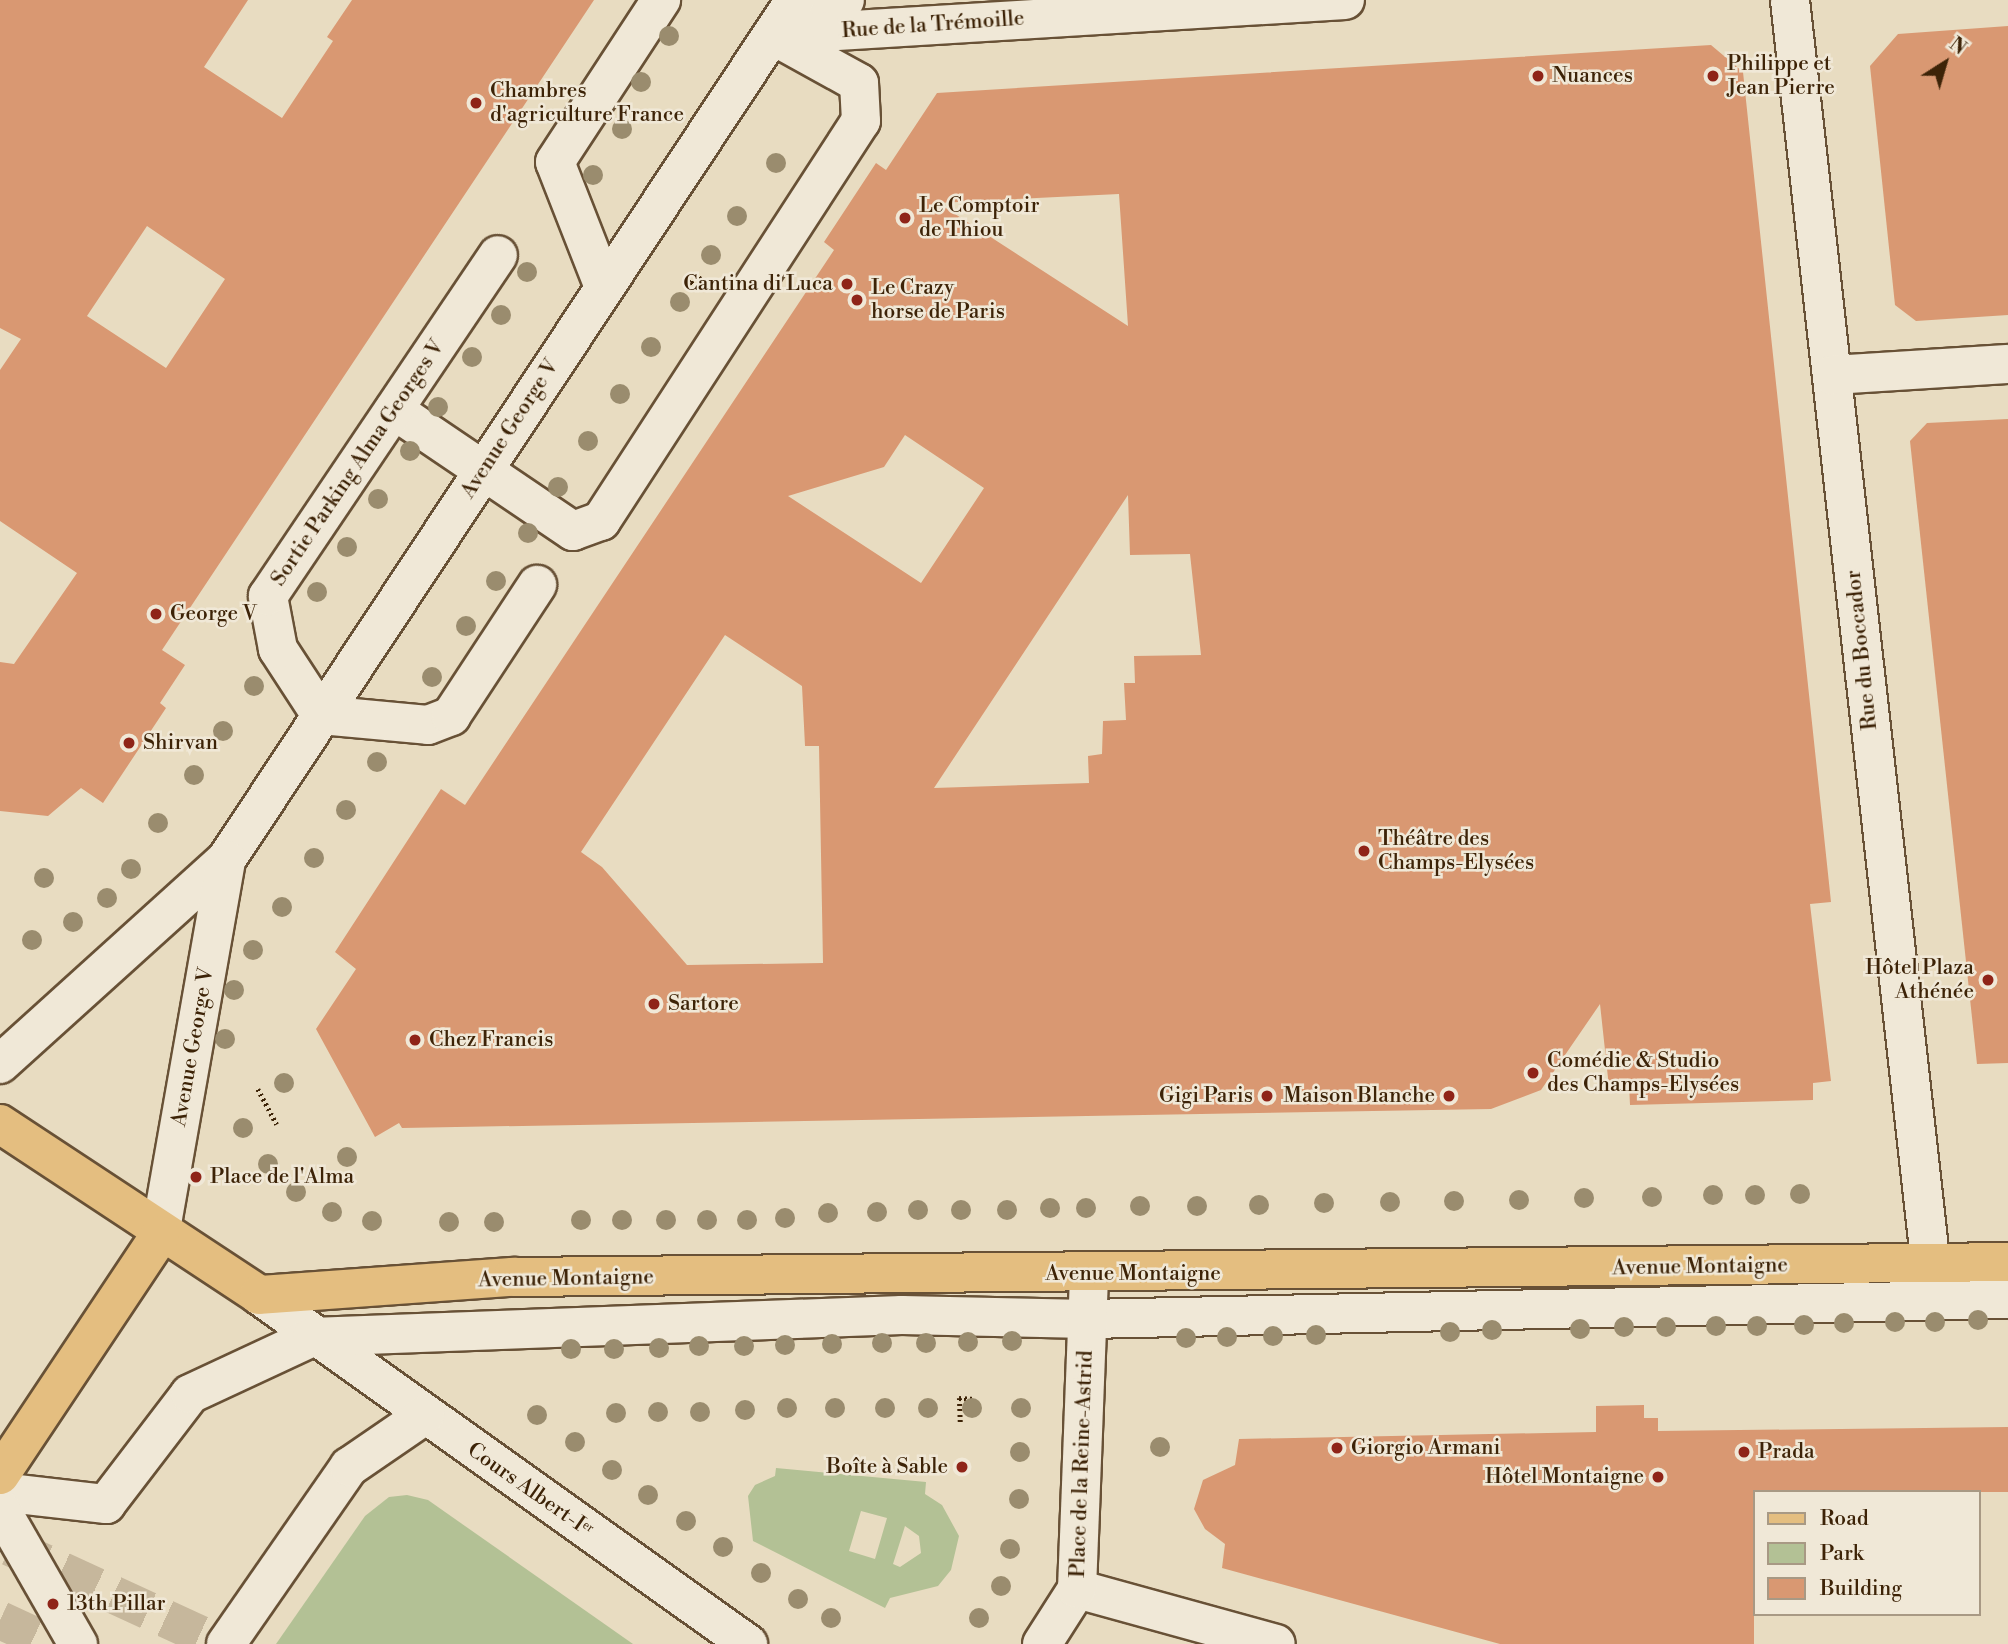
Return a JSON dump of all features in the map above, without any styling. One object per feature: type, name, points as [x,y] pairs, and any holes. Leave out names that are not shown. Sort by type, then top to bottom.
[{"type":"main road","points":[[0,1124],[160,1235],[259,1295]]},
{"type":"main road","points":[[0,1475],[160,1235]]},
{"type":"main road","name":"Avenue Montaigne","points":[[259,1295],[513,1277],[1089,1274],[1933,1282],[2008,1262]]},
{"type":"street","points":[[604,287],[555,162],[661,0]]},
{"type":"street","name":"Avenue George V","points":[[0,1064],[226,860],[795,0]]},
{"type":"street","points":[[772,35],[845,0]]},
{"type":"street","name":"Rue de la Trémoille","points":[[772,35],[1345,0]]},
{"type":"street","name":"Rue du Boccador","points":[[1790,0],[1933,1282]]},
{"type":"street","points":[[394,410],[573,531],[601,521],[861,121],[859,83],[772,35]]},
{"type":"street","name":"Sortie Parking Alma Georges V","points":[[321,715],[278,649],[268,596],[498,255]]},
{"type":"street","points":[[1832,375],[2008,364]]},
{"type":"street","points":[[321,715],[428,725],[451,716],[537,585]]},
{"type":"street","name":"Avenue George V","points":[[160,1235],[226,860]]},
{"type":"street","name":"Place de la Reine-Astrid","points":[[1042,1644],[1077,1589],[1089,1274]]},
{"type":"street","name":"Avenue Montaigne","points":[[312,1337],[888,1315],[1088,1319],[1933,1282],[2008,1299]]},
{"type":"street","points":[[0,1492],[106,1504],[190,1394],[312,1337],[259,1295]]},
{"type":"street","name":"Cours Albert-Iᵉʳ","points":[[312,1337],[748,1644]]},
{"type":"street","points":[[226,1644],[349,1467],[425,1415]]},
{"type":"street","points":[[0,1508],[78,1644]]},
{"type":"street","points":[[1077,1589],[1276,1644]]},
{"type":"path","points":[[258,1089],[277,1124]]},
{"type":"path","points":[[960,1422],[959,1398],[975,1399]]},
{"type":"green space","points":[[776,1468],[926,1482],[925,1494],[942,1505],[959,1536],[951,1570],[938,1586],[890,1598],[885,1608],[753,1541],[748,1496],[755,1485],[775,1476]],"holes":[[[861,1511],[887,1518],[875,1559],[849,1551]],[[905,1526],[919,1536],[921,1553],[900,1567],[893,1564]]]},
{"type":"green space","points":[[407,1495],[428,1500],[633,1644],[276,1644],[365,1516],[389,1497]]},
{"type":"building","points":[[0,0],[248,0],[204,67],[282,118],[333,41],[327,37],[352,0],[594,0],[162,650],[185,665],[160,703],[166,708],[103,803],[81,788],[48,816],[0,811],[0,662],[14,664],[77,573],[0,521],[0,370],[21,339],[0,328]],"holes":[[[147,226],[225,279],[166,368],[87,316]]]},
{"type":"building","points":[[2008,26],[2008,315],[1916,321],[1895,305],[1870,66],[1898,34]]},
{"type":"building","points":[[1711,45],[1743,72],[1831,902],[1810,904],[1831,1081],[1813,1083],[1813,1100],[1630,1105],[1629,1084],[1609,1087],[1600,1004],[1541,1090],[1491,1109],[402,1128],[399,1123],[375,1137],[316,1029],[356,969],[335,952],[441,789],[465,805],[834,250],[824,242],[876,163],[886,170],[937,93]],"holes":[[[1119,194],[1128,326],[938,203]],[[905,435],[984,488],[921,583],[788,496],[884,467]],[[1128,495],[1130,555],[1190,554],[1201,655],[1134,656],[1135,683],[1124,683],[1126,720],[1103,721],[1102,754],[1088,756],[1089,783],[934,788]],[[725,635],[802,686],[805,746],[819,746],[823,963],[687,965],[602,867],[581,852]]]},
{"type":"building","points":[[2008,419],[2008,1063],[1977,1064],[1910,441],[1927,423]]},
{"type":"building","points":[[1644,1405],[1644,1418],[1658,1418],[1658,1431],[2008,1427],[2008,1492],[1752,1490],[1754,1644],[1500,1644],[1222,1568],[1225,1544],[1205,1529],[1194,1509],[1203,1480],[1235,1465],[1239,1439],[1596,1432],[1596,1406]]},
{"type":"tunnel","points":[[10,1547],[221,1644]]},
{"type":"tunnel","points":[[0,1620],[52,1644]]},
{"type":"place","name":"Nuances","points":[[1538,76]]},
{"type":"place","name":"Philippe et Jean Pierre","points":[[1713,76]]},
{"type":"place","name":"Chambres d'agriculture France","points":[[476,103]]},
{"type":"place","name":"Le Comptoir de Thiou","points":[[905,218]]},
{"type":"place","name":"Cantina di Luca","points":[[847,284]]},
{"type":"place","name":"Le Crazy horse de Paris","points":[[857,300]]},
{"type":"place","name":"George V","points":[[156,614]]},
{"type":"place","name":"Shirvan","points":[[129,743]]},
{"type":"place","name":"Théâtre des Champs-Elysées","points":[[1364,851]]},
{"type":"place","name":"Hôtel Plaza Athénée","points":[[1988,980]]},
{"type":"place","name":"Sartore","points":[[654,1004]]},
{"type":"place","name":"Chez Francis","points":[[415,1040]]},
{"type":"place","name":"Comédie & Studio des Champs-Elysées","points":[[1533,1073]]},
{"type":"place","name":"Gigi Paris","points":[[1267,1096]]},
{"type":"place","name":"Maison Blanche","points":[[1449,1096]]},
{"type":"place","name":"Place de l'Alma","points":[[196,1177]]},
{"type":"place","name":"Giorgio Armani","points":[[1337,1448]]},
{"type":"place","name":"Prada","points":[[1744,1452]]},
{"type":"place","name":"Boîte à Sable","points":[[962,1467]]},
{"type":"place","name":"Hôtel Montaigne","points":[[1658,1477]]},
{"type":"place","name":"13th Pillar","points":[[53,1604]]}]
